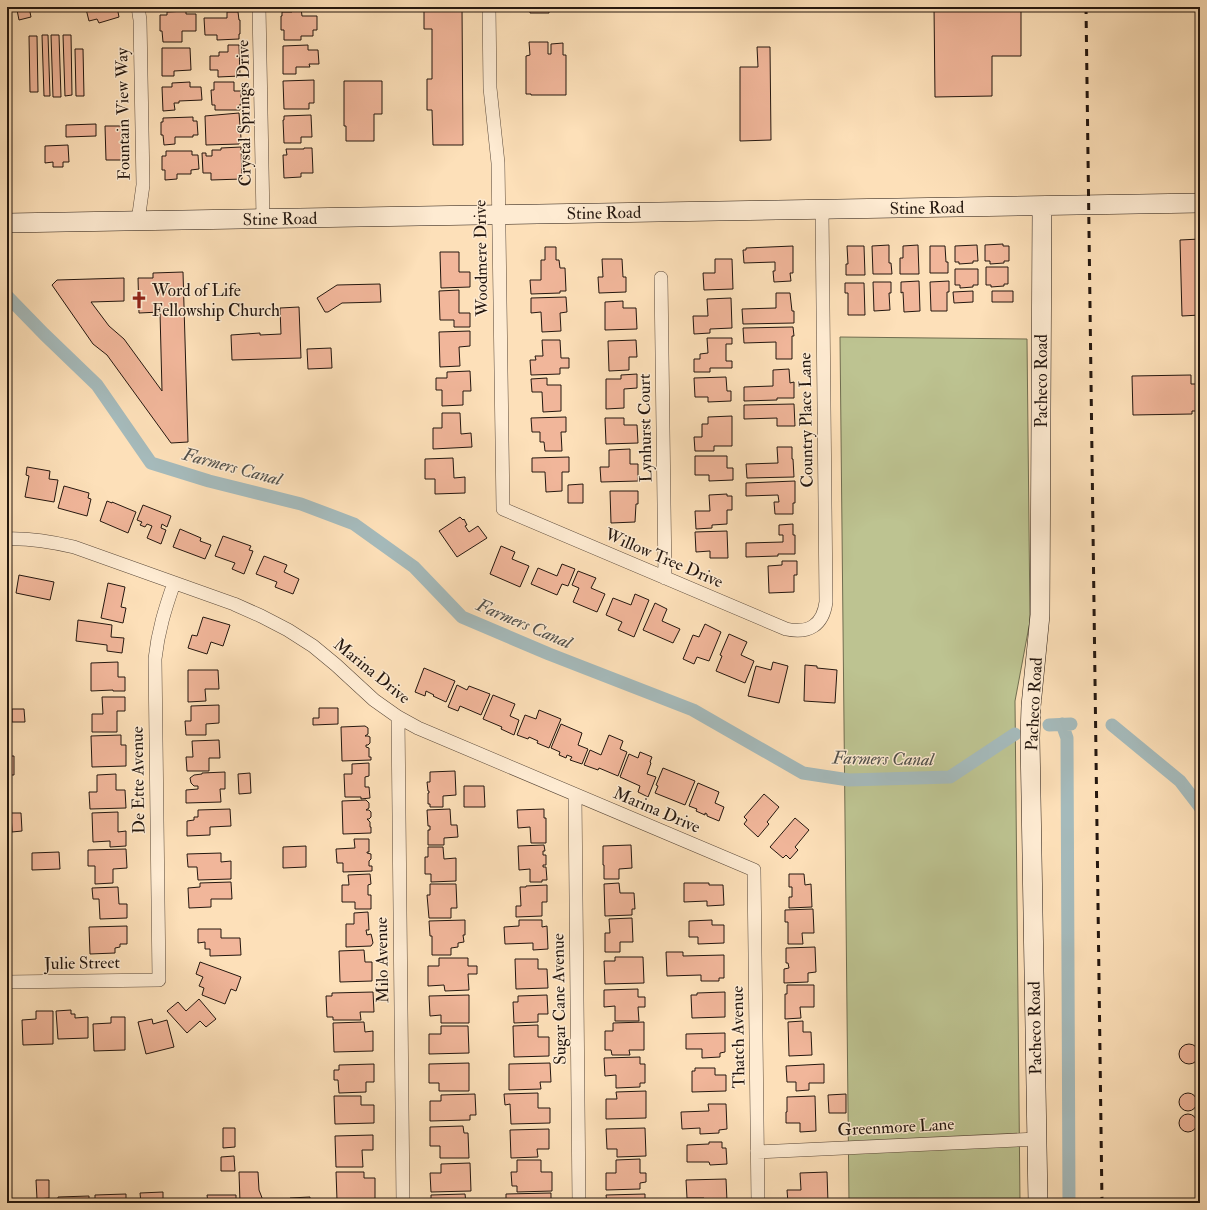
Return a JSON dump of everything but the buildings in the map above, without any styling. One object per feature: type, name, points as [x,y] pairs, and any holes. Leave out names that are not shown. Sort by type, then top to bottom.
[{"type":"main road","name":"Stine Road","points":[[7,224],[1200,203]]},
{"type":"main road","name":"Pacheco Road","points":[[1038,1203],[1030,738],[1031,706],[1040,615],[1042,206]]},
{"type":"street","name":"Fountain View Way","points":[[138,7],[140,20],[143,185],[138,221]]},
{"type":"street","name":"Crystal Springs Drive","points":[[260,7],[263,219]]},
{"type":"street","name":"Woodmere Drive","points":[[489,7],[490,88],[498,163],[503,509]]},
{"type":"street","name":"Country Place Lane","points":[[813,626],[820,620],[825,611],[826,602],[822,209]]},
{"type":"street","name":"Lynhurst Court","points":[[661,278],[665,578]]},
{"type":"street","name":"Willow Tree Drive","points":[[503,509],[786,629],[795,631],[805,630],[813,626]]},
{"type":"street","name":"Marina Drive","points":[[7,539],[23,538],[47,541],[74,547],[234,604],[262,616],[288,630],[319,651],[374,700],[398,717],[418,728],[754,870]]},
{"type":"street","name":"De Ette Avenue","points":[[158,980],[155,659],[160,625],[174,583]]},
{"type":"street","name":"Milo Avenue","points":[[398,717],[403,1203]]},
{"type":"street","name":"Sugar Cane Avenue","points":[[575,795],[579,1203]]},
{"type":"street","name":"Thatch Avenue","points":[[754,870],[758,1203]]},
{"type":"street","name":"Julie Street","points":[[7,982],[158,980]]},
{"type":"street","name":"Greenmore Lane","points":[[757,1152],[1037,1139]]},
{"type":"green space","points":[[840,337],[1027,339],[1030,621],[1015,701],[1020,1203],[849,1203]]},
{"type":"waterway","name":"Farmers Canal","points":[[7,296],[97,385],[151,463],[209,481],[301,504],[354,524],[414,567],[462,617],[549,654],[693,710],[803,773],[849,780],[950,777],[1015,734]]},
{"type":"waterway","points":[[1062,724],[1067,738],[1069,1203]]},
{"type":"waterway","name":"Farmers Canal","points":[[1049,725],[1071,724]]},
{"type":"waterway","name":"Farmers Canal","points":[[1112,725],[1180,781],[1200,807]]},
{"type":"railway","points":[[1086,7],[1102,1203]]},
{"type":"place","name":"Word of Life Fellowship Church","points":[[139,300]]}]
